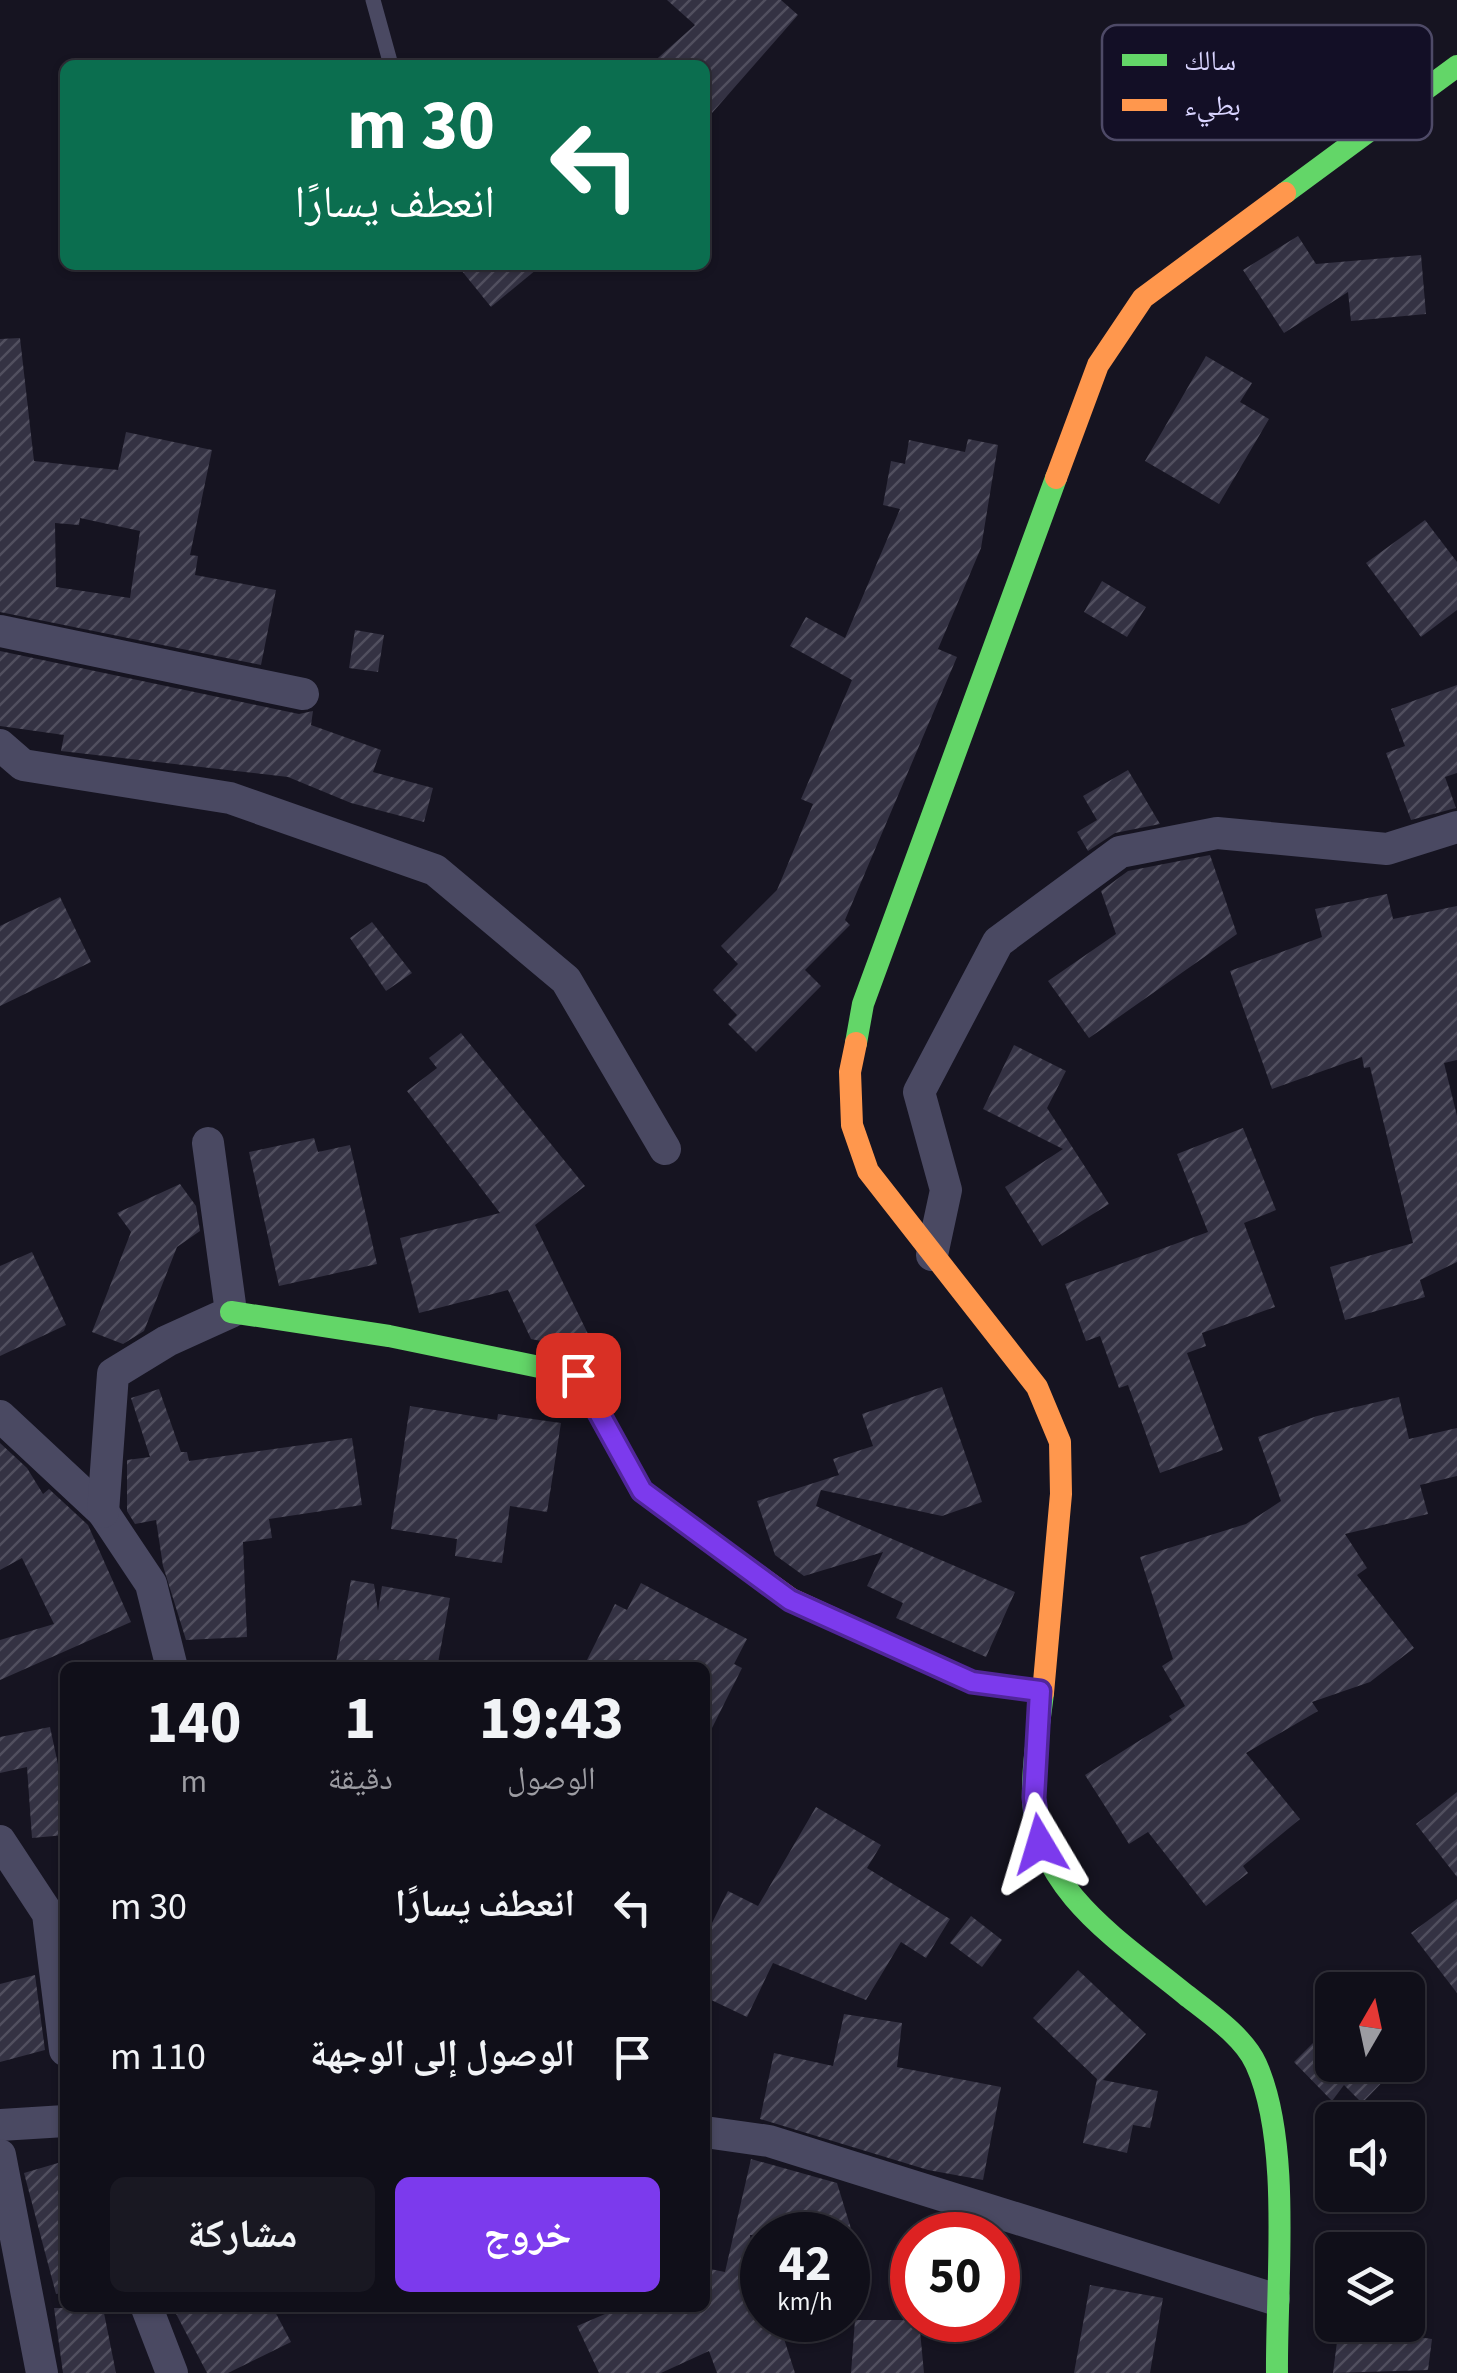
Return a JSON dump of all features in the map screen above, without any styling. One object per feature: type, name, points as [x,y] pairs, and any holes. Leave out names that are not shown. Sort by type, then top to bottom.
[{"type":"main road","points":[[1432,84],[1457,66]]},
{"type":"main road","points":[[1277,2373],[1274,2151],[1268,2100],[1255,2061],[1202,2006],[1140,1960],[1063,1886],[1040,1844],[1034,1798],[1040,1691],[1061,1494],[1060,1442],[1037,1387],[868,1171],[852,1125],[850,1072],[863,1004],[1098,366],[1143,298],[1357,140]]},
{"type":"main road","points":[[230,1312],[388,1336],[578,1375],[642,1491],[790,1600],[972,1682],[1040,1691]]},
{"type":"street","points":[[0,631],[303,694]]},
{"type":"street","points":[[0,745],[23,765],[230,798],[435,870],[566,980],[666,1149]]},
{"type":"street","points":[[932,1256],[946,1190],[918,1092],[998,942],[1120,852],[1218,833],[1387,849],[1457,827]]},
{"type":"street","points":[[103,1512],[113,1374],[167,1340],[230,1312],[208,1143]]},
{"type":"street","points":[[0,1416],[103,1512],[151,1584],[170,1662]]},
{"type":"street","points":[[0,1841],[48,1914],[60,2010]]},
{"type":"street","points":[[0,2125],[60,2121]]},
{"type":"street","points":[[710,2133],[768,2142],[1274,2299]]},
{"type":"street","points":[[0,2155],[42,2373]]},
{"type":"street","points":[[149,2312],[172,2373]]},
{"type":"lane","points":[[373,0],[390,60]]},
{"type":"building","points":[[667,0],[781,0],[798,15],[710,115],[710,60],[656,60],[695,25]]},
{"type":"building","points":[[1298,236],[1316,264],[1421,255],[1426,314],[1351,321],[1348,292],[1284,333],[1243,270]]},
{"type":"building","points":[[461,270],[536,270],[491,307]]},
{"type":"building","points":[[20,338],[34,461],[118,470],[126,432],[212,450],[190,555],[198,556],[195,575],[276,590],[261,665],[0,612],[0,339]],"holes":[[[80,518],[140,531],[130,598],[56,587],[55,523],[79,525]]]},
{"type":"building","points":[[1206,356],[1252,383],[1240,402],[1269,419],[1219,504],[1145,461]]},
{"type":"building","points":[[968,439],[998,445],[981,548],[938,649],[957,657],[845,920],[850,925],[805,970],[821,986],[756,1052],[728,1024],[737,1015],[713,990],[738,964],[721,946],[777,890],[813,804],[801,799],[852,680],[790,646],[806,617],[845,638],[900,509],[883,505],[891,461],[905,464],[909,440],[965,452]]},
{"type":"building","points":[[1425,520],[1457,562],[1457,610],[1421,637],[1366,563]]},
{"type":"building","points":[[1102,581],[1146,607],[1127,637],[1084,612]]},
{"type":"building","points":[[355,630],[384,635],[378,672],[349,668]]},
{"type":"building","points":[[0,651],[299,714],[313,711],[311,725],[381,750],[373,772],[433,788],[424,822],[351,803],[288,777],[61,751],[64,735],[0,726]]},
{"type":"building","points":[[1457,685],[1457,773],[1445,777],[1456,808],[1411,820],[1386,753],[1405,746],[1391,709]]},
{"type":"building","points":[[1128,770],[1160,824],[1115,833],[1088,851],[1077,832],[1097,820],[1083,796]]},
{"type":"building","points":[[1210,855],[1237,934],[1089,1038],[1048,981],[1116,934],[1101,891],[1128,871]]},
{"type":"building","points":[[1387,894],[1393,919],[1457,906],[1457,1060],[1444,1063],[1457,1116],[1457,1262],[1420,1280],[1425,1297],[1345,1320],[1330,1267],[1413,1243],[1370,1067],[1364,1068],[1362,1057],[1272,1089],[1230,971],[1322,937],[1315,909]]},
{"type":"building","points":[[60,897],[91,962],[0,1006],[0,926]]},
{"type":"building","points":[[372,922],[412,973],[386,991],[350,938]]},
{"type":"building","points":[[461,1033],[585,1186],[535,1225],[590,1338],[572,1347],[531,1339],[508,1290],[419,1313],[400,1238],[500,1213],[407,1091],[437,1068],[429,1058]]},
{"type":"building","points":[[1014,1045],[1066,1071],[1047,1108],[1109,1204],[1042,1246],[1005,1187],[1063,1149],[983,1109]]},
{"type":"building","points":[[1243,1128],[1276,1210],[1244,1223],[1275,1307],[1202,1333],[1206,1346],[1187,1353],[1223,1450],[1160,1473],[1128,1385],[1119,1388],[1100,1336],[1086,1341],[1065,1284],[1208,1232],[1177,1154]]},
{"type":"building","points":[[314,1138],[318,1152],[350,1145],[377,1264],[279,1286],[249,1152]]},
{"type":"building","points":[[180,1184],[196,1206],[200,1231],[177,1247],[144,1331],[123,1344],[92,1332],[131,1232],[117,1213]]},
{"type":"building","points":[[32,1252],[66,1325],[0,1356],[0,1266]]},
{"type":"building","points":[[942,1387],[982,1502],[942,1516],[821,1490],[816,1506],[1015,1592],[986,1657],[896,1618],[903,1603],[867,1586],[883,1552],[804,1576],[775,1555],[757,1501],[839,1475],[833,1459],[873,1446],[862,1414]]},
{"type":"building","points":[[159,1389],[181,1452],[187,1452],[189,1461],[352,1438],[362,1505],[269,1519],[272,1538],[243,1542],[247,1637],[186,1640],[163,1566],[156,1520],[135,1524],[127,1511],[127,1460],[150,1457],[131,1398]]},
{"type":"building","points":[[1399,1397],[1409,1439],[1457,1428],[1457,1476],[1420,1485],[1428,1514],[1345,1534],[1367,1568],[1357,1575],[1414,1648],[1370,1682],[1312,1702],[1318,1711],[1246,1753],[1300,1819],[1243,1866],[1248,1873],[1206,1906],[1148,1832],[1129,1844],[1085,1775],[1172,1720],[1169,1716],[1185,1706],[1162,1666],[1173,1659],[1140,1557],[1246,1524],[1281,1501],[1258,1437],[1317,1416]]},
{"type":"building","points":[[410,1406],[497,1420],[498,1414],[561,1423],[547,1512],[510,1506],[502,1563],[455,1556],[457,1539],[391,1529]]},
{"type":"building","points":[[0,1443],[27,1468],[43,1494],[49,1489],[88,1525],[131,1622],[0,1680],[0,1640],[54,1624],[22,1558],[0,1570]]},
{"type":"building","points":[[351,1580],[374,1584],[378,1611],[382,1586],[450,1598],[438,1662],[336,1662]]},
{"type":"building","points":[[641,1583],[747,1639],[734,1664],[742,1668],[710,1732],[710,1662],[586,1662],[615,1604],[627,1610]]},
{"type":"building","points":[[50,1727],[60,1774],[60,1835],[32,1838],[27,1767],[0,1773],[0,1737]]},
{"type":"building","points":[[1457,1792],[1457,1877],[1416,1824]]},
{"type":"building","points":[[816,1807],[881,1845],[867,1868],[950,1919],[926,1958],[901,1942],[866,2000],[773,1963],[747,2017],[710,1999],[710,1927],[728,1891],[758,1906]]},
{"type":"building","points":[[1457,1899],[1457,1993],[1411,1933]]},
{"type":"building","points":[[971,1916],[1002,1940],[982,1967],[950,1943]]},
{"type":"building","points":[[1078,1970],[1146,2034],[1103,2080],[1158,2091],[1150,2128],[1133,2125],[1127,2153],[1083,2143],[1097,2079],[1033,2018]]},
{"type":"building","points":[[35,1975],[45,2050],[0,2062],[0,1984]]},
{"type":"building","points":[[844,2014],[902,2023],[897,2067],[1001,2087],[983,2180],[928,2170],[760,2119],[774,2053],[833,2066]]},
{"type":"building","points":[[1315,2041],[1315,2082],[1382,2082],[1363,2102],[1344,2085],[1332,2101],[1294,2062]]},
{"type":"building","points":[[751,2159],[837,2183],[846,2212],[740,2212],[740,2342],[785,2342],[795,2373],[717,2373],[709,2351],[661,2373],[599,2373],[577,2326],[610,2312],[710,2312],[710,2269],[725,2272]]},
{"type":"building","points":[[58,2163],[60,2294],[56,2294],[24,2173]]},
{"type":"building","points":[[1090,2285],[1163,2298],[1150,2373],[1074,2373]]},
{"type":"building","points":[[54,2308],[60,2308],[60,2312],[104,2312],[116,2373],[63,2373]]},
{"type":"building","points":[[175,2312],[275,2312],[291,2342],[228,2373],[207,2373]]},
{"type":"building","points":[[870,2320],[890,2320],[890,2342],[921,2342],[924,2373],[851,2373],[853,2342],[870,2342]]},
{"type":"building","points":[[1432,2339],[1428,2370],[1333,2373],[1337,2342]]},
{"type":"traffic: fast","points":[[1432,84],[1457,66]]},
{"type":"traffic: fast","points":[[1285,193],[1357,140]]},
{"type":"traffic: fast","points":[[856,1043],[863,1004],[1056,478]]},
{"type":"traffic: fast","points":[[231,1312],[389,1336],[578,1375],[641,1491],[734,1558]]},
{"type":"traffic: fast","points":[[1043,1693],[1033,1799],[1038,1832],[1049,1861],[1087,1912],[1235,2035],[1256,2064],[1267,2096],[1278,2173],[1277,2373]]},
{"type":"traffic: slow","points":[[1056,478],[1098,365],[1143,298],[1285,193]]},
{"type":"traffic: slow","points":[[856,1043],[850,1072],[852,1125],[868,1171],[1037,1387],[1060,1442],[1061,1494],[1043,1693]]},
{"type":"traffic: slow","points":[[734,1558],[791,1599],[972,1682],[1040,1691]]},
{"type":"route","points":[[578,1375],[642,1491],[790,1600],[972,1682],[1040,1691],[1034,1798],[1040,1844]]}]
